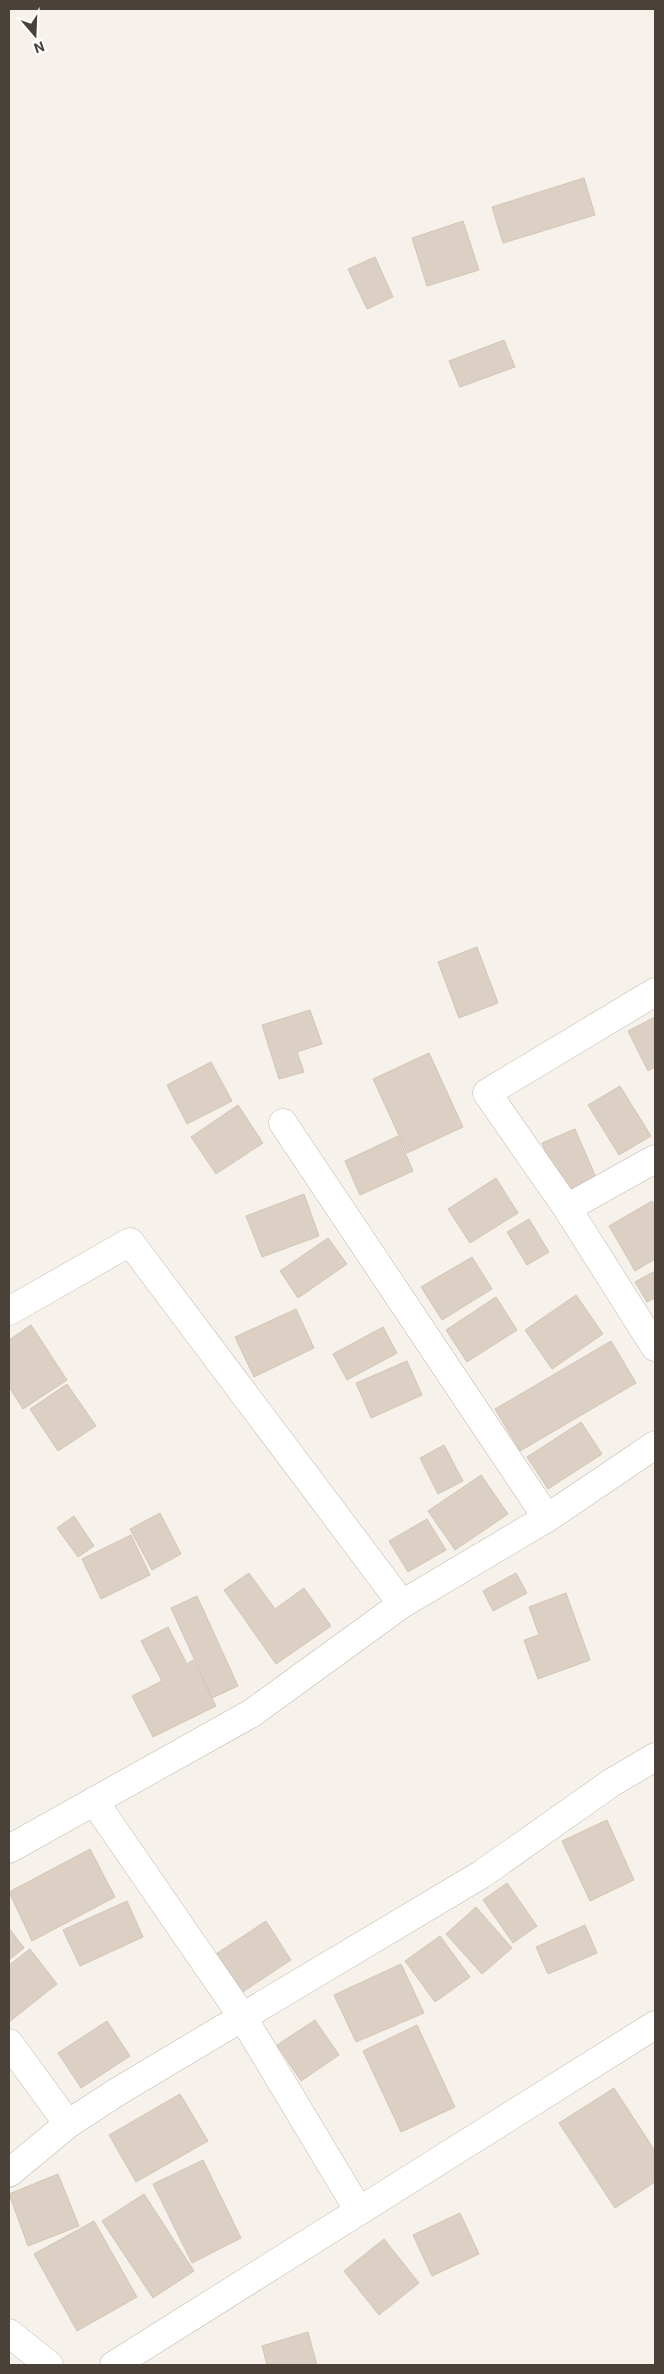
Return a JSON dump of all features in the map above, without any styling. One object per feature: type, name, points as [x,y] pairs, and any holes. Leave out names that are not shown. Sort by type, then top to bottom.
[{"type":"street","points":[[655,992],[487,1092],[567,1208],[655,1347]]},
{"type":"street","points":[[283,1123],[547,1518]]},
{"type":"street","points":[[567,1208],[655,1159]]},
{"type":"street","points":[[9,1312],[130,1242],[402,1604]]},
{"type":"street","points":[[9,1849],[252,1713],[402,1604],[547,1518],[655,1445]]},
{"type":"street","points":[[9,2173],[68,2124],[242,2016],[482,1874],[611,1783],[655,1757]]},
{"type":"street","points":[[94,1801],[242,2016],[359,2211]]},
{"type":"street","points":[[114,2365],[655,2025]]},
{"type":"street","points":[[9,2043],[68,2124]]},
{"type":"street","points":[[9,2333],[49,2365]]},
{"type":"building","points":[[584,178],[595,215],[503,243],[492,207]]},
{"type":"building","points":[[463,221],[479,270],[427,286],[412,238]]},
{"type":"building","points":[[375,257],[393,297],[367,309],[348,269]]},
{"type":"building","points":[[504,340],[515,367],[460,387],[449,361]]},
{"type":"building","points":[[477,947],[498,1003],[459,1018],[438,962]]},
{"type":"building","points":[[310,1010],[322,1044],[297,1052],[304,1072],[279,1079],[262,1025]]},
{"type":"building","points":[[655,1017],[655,1067],[648,1071],[628,1031]]},
{"type":"building","points":[[429,1053],[463,1127],[407,1153],[373,1079]]},
{"type":"building","points":[[211,1062],[232,1101],[187,1124],[167,1085]]},
{"type":"building","points":[[620,1086],[651,1136],[619,1155],[588,1105]]},
{"type":"building","points":[[238,1105],[263,1143],[216,1174],[191,1137]]},
{"type":"building","points":[[575,1129],[598,1182],[566,1196],[542,1143]]},
{"type":"building","points":[[398,1136],[413,1171],[360,1195],[345,1161]]},
{"type":"building","points":[[496,1178],[518,1213],[470,1243],[448,1209]]},
{"type":"building","points":[[304,1194],[319,1236],[262,1257],[246,1216]]},
{"type":"building","points":[[652,1201],[655,1206],[655,1259],[635,1271],[609,1226]]},
{"type":"building","points":[[529,1219],[549,1252],[527,1265],[507,1232]]},
{"type":"building","points":[[328,1238],[347,1264],[298,1298],[280,1271]]},
{"type":"building","points":[[472,1257],[492,1289],[442,1320],[421,1287]]},
{"type":"building","points":[[655,1271],[655,1298],[647,1302],[635,1282]]},
{"type":"building","points":[[576,1295],[603,1334],[552,1369],[525,1330]]},
{"type":"building","points":[[496,1297],[517,1330],[467,1362],[446,1330]]},
{"type":"building","points":[[296,1309],[314,1348],[254,1377],[235,1337]]},
{"type":"building","points":[[31,1325],[67,1380],[23,1409],[9,1387],[9,1340]]},
{"type":"building","points":[[383,1327],[397,1353],[347,1380],[333,1354]]},
{"type":"building","points":[[611,1341],[636,1383],[520,1451],[495,1409]]},
{"type":"building","points":[[407,1361],[422,1395],[371,1418],[356,1383]]},
{"type":"building","points":[[67,1384],[96,1426],[58,1451],[30,1409]]},
{"type":"building","points":[[581,1422],[602,1454],[548,1489],[527,1457]]},
{"type":"building","points":[[444,1445],[463,1481],[438,1494],[420,1458]]},
{"type":"building","points":[[481,1475],[508,1514],[455,1550],[428,1511]]},
{"type":"building","points":[[160,1513],[181,1554],[152,1570],[130,1529]]},
{"type":"building","points":[[74,1516],[94,1546],[78,1557],[57,1528]]},
{"type":"building","points":[[427,1519],[446,1550],[408,1572],[389,1541]]},
{"type":"building","points":[[131,1535],[150,1575],[101,1599],[82,1559]]},
{"type":"building","points":[[249,1573],[275,1609],[304,1588],[331,1626],[276,1664],[224,1590]]},
{"type":"building","points":[[516,1573],[527,1593],[493,1611],[483,1591]]},
{"type":"building","points":[[566,1593],[590,1660],[538,1679],[524,1640],[539,1635],[529,1607]]},
{"type":"building","points":[[197,1596],[238,1686],[212,1698],[171,1608]]},
{"type":"building","points":[[168,1627],[187,1664],[193,1660],[216,1706],[153,1737],[132,1696],[162,1681],[141,1641]]},
{"type":"building","points":[[607,1820],[634,1880],[590,1901],[562,1841]]},
{"type":"building","points":[[90,1849],[115,1897],[32,1941],[9,1892]]},
{"type":"building","points":[[507,1883],[537,1926],[513,1943],[483,1900]]},
{"type":"building","points":[[127,1901],[143,1937],[80,1966],[63,1930]]},
{"type":"building","points":[[476,1907],[512,1948],[482,1974],[446,1934]]},
{"type":"building","points":[[266,1921],[291,1960],[238,1995],[213,1956]]},
{"type":"building","points":[[585,1925],[597,1953],[548,1974],[536,1947]]},
{"type":"building","points":[[9,1928],[24,1948],[9,1960]]},
{"type":"building","points":[[440,1936],[470,1977],[435,2002],[405,1961]]},
{"type":"building","points":[[30,1949],[57,1984],[9,2022],[9,1965]]},
{"type":"building","points":[[401,1964],[424,2013],[356,2042],[334,1995]]},
{"type":"building","points":[[315,2020],[339,2055],[301,2081],[277,2045]]},
{"type":"building","points":[[107,2021],[130,2056],[81,2088],[58,2053]]},
{"type":"building","points":[[417,2025],[455,2107],[401,2132],[363,2051]]},
{"type":"building","points":[[614,2088],[655,2151],[655,2182],[615,2208],[559,2123]]},
{"type":"building","points":[[180,2094],[208,2141],[136,2182],[109,2135]]},
{"type":"building","points":[[203,2160],[241,2238],[192,2263],[153,2184]]},
{"type":"building","points":[[58,2174],[79,2226],[28,2246],[9,2194]]},
{"type":"building","points":[[144,2194],[194,2271],[153,2298],[102,2221]]},
{"type":"building","points":[[460,2213],[479,2254],[432,2276],[413,2235]]},
{"type":"building","points":[[94,2221],[137,2297],[77,2331],[34,2254]]},
{"type":"building","points":[[384,2239],[419,2283],[379,2315],[344,2271]]},
{"type":"building","points":[[308,2332],[317,2365],[267,2365],[262,2346]]}]
